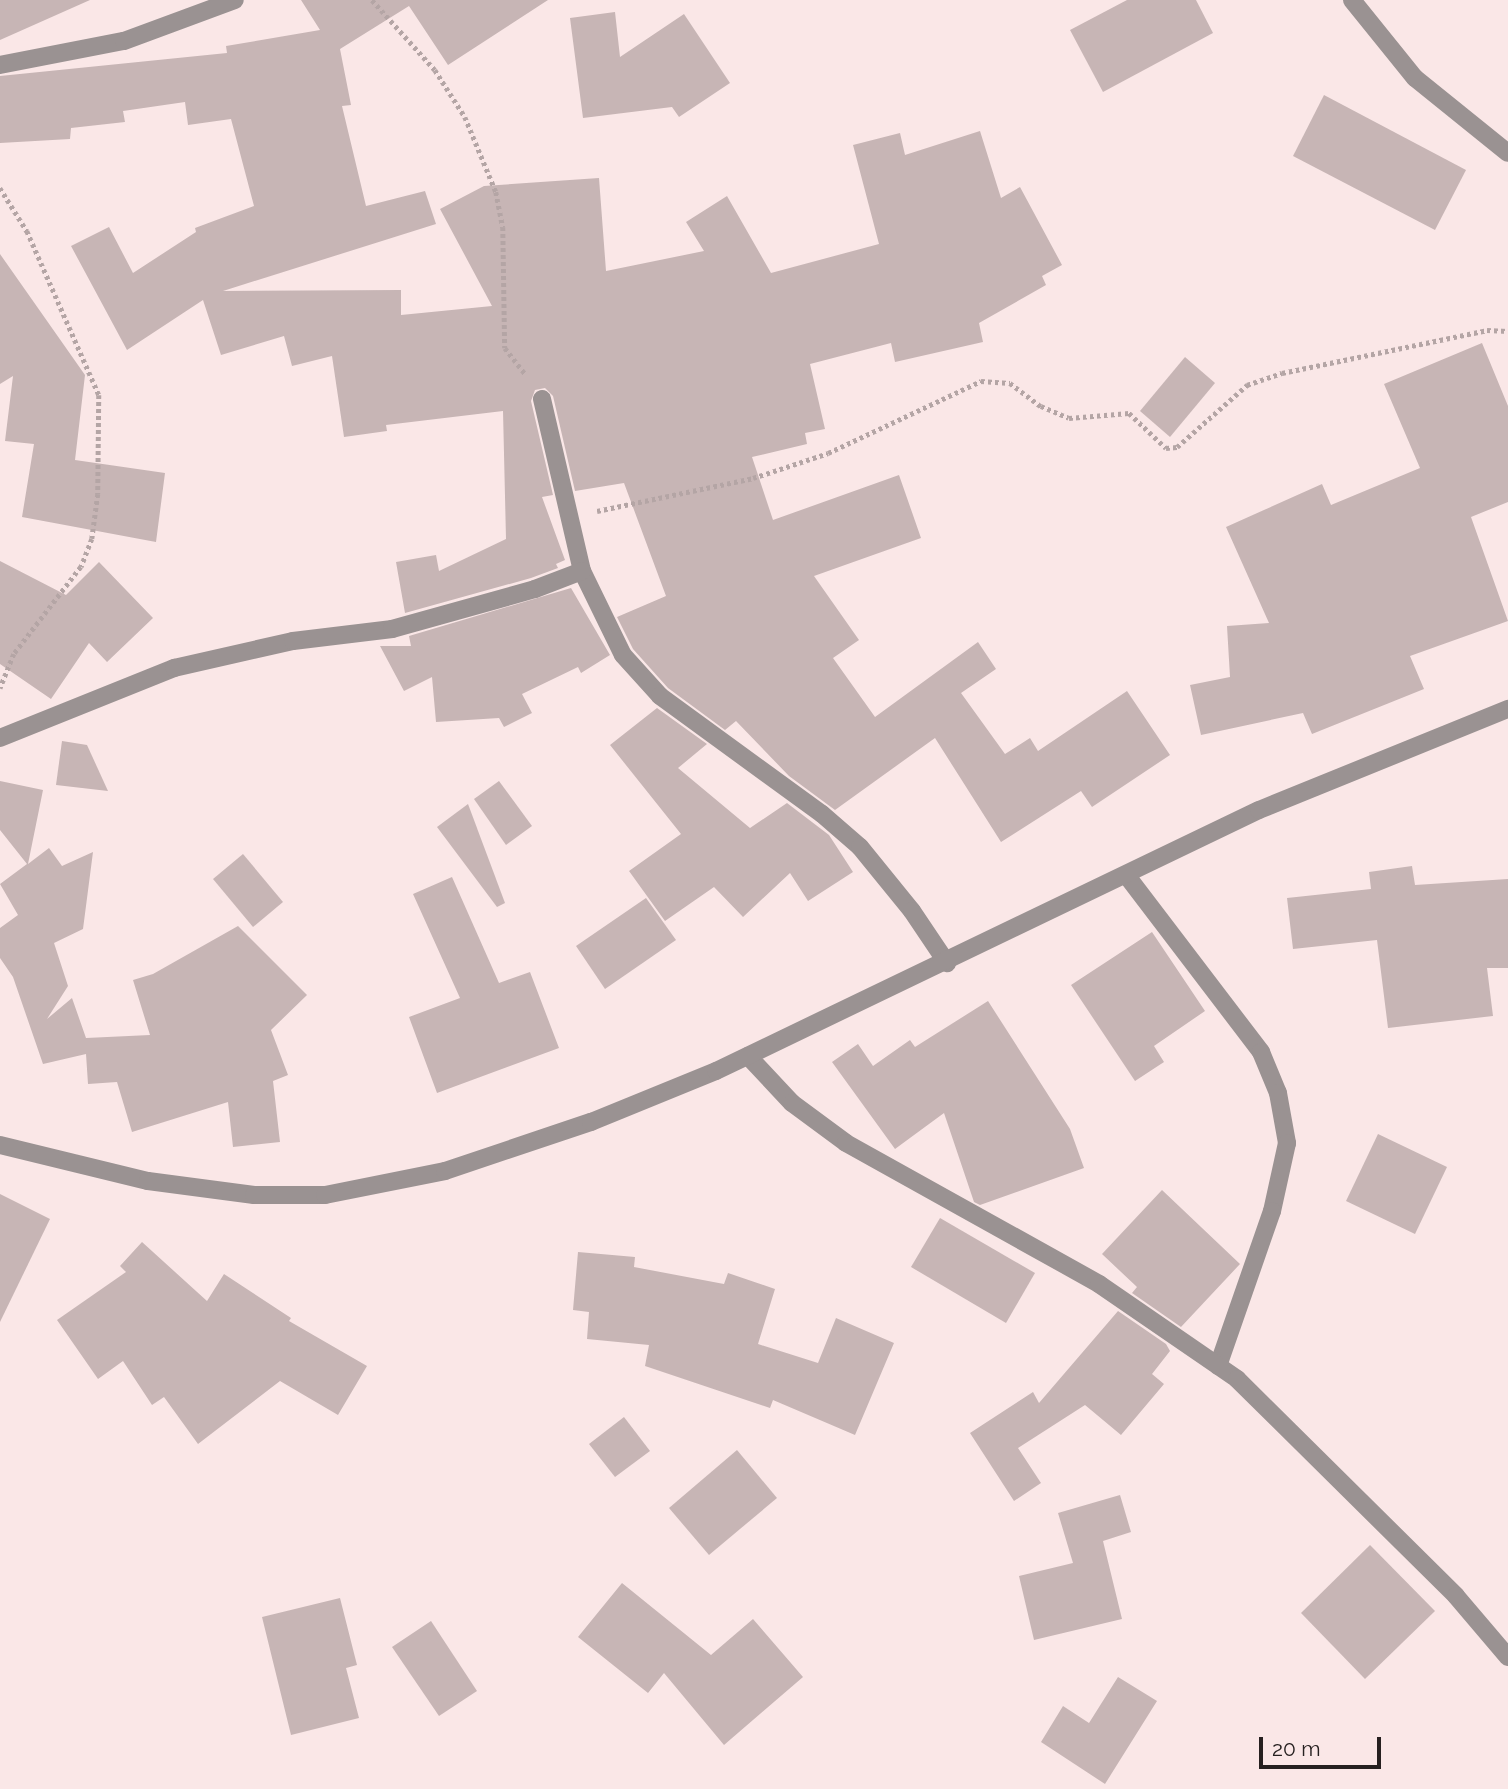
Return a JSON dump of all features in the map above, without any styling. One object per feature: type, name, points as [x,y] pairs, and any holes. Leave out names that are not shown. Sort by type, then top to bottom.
[{"type":"street","points":[[0,65],[124,41],[234,0]]},
{"type":"street","points":[[1352,0],[1415,78],[1508,153]]},
{"type":"street","points":[[542,398],[582,571],[623,655],[638,676],[822,814],[860,847],[947,963]]},
{"type":"street","points":[[0,738],[174,668],[293,641],[392,629],[535,589],[582,571]]},
{"type":"street","points":[[0,1145],[148,1181],[254,1195],[325,1195],[445,1171],[591,1122],[748,1056],[947,963],[1259,810],[1508,709]]},
{"type":"street","points":[[1127,876],[1261,1052],[1278,1093],[1287,1143],[1272,1211],[1218,1366]]},
{"type":"street","points":[[748,1056],[792,1103],[846,1143],[1099,1284],[1218,1366],[1345,1482],[1456,1596],[1508,1657]]},
{"type":"path","points":[[372,0],[435,70],[465,117],[496,192],[503,227],[505,348],[542,398]]},
{"type":"path","points":[[0,188],[27,231],[88,362],[99,395],[99,420],[98,494],[92,538],[82,567],[14,654],[0,688]]},
{"type":"path","points":[[568,517],[753,478],[828,453],[981,380],[1010,383],[1041,406],[1069,418],[1129,413],[1166,447],[1177,447],[1247,385],[1282,373],[1487,330],[1508,331]]},
{"type":"building","points":[[0,0],[90,0],[0,40]]},
{"type":"building","points":[[301,0],[548,0],[448,65],[409,6],[340,49],[351,105],[342,106],[366,206],[425,191],[436,224],[223,291],[401,290],[401,315],[492,306],[440,209],[484,186],[599,178],[606,271],[704,251],[686,222],[727,196],[771,273],[879,244],[853,145],[900,133],[905,155],[980,131],[1001,198],[1020,187],[1062,265],[1042,276],[1046,285],[979,323],[983,342],[895,362],[891,343],[810,364],[825,429],[805,433],[807,444],[752,457],[773,520],[899,475],[921,538],[814,576],[859,640],[833,658],[875,717],[978,642],[996,669],[961,693],[1005,754],[1030,738],[1038,751],[1127,691],[1170,755],[1092,807],[1081,791],[1001,842],[935,738],[835,810],[789,776],[736,721],[725,730],[668,688],[633,649],[617,617],[666,596],[624,483],[575,491],[553,396],[545,388],[535,390],[531,401],[553,495],[542,497],[565,560],[556,564],[558,568],[531,578],[405,613],[396,562],[436,555],[439,571],[506,539],[503,411],[386,425],[387,431],[344,437],[332,356],[292,366],[284,336],[221,355],[203,300],[127,350],[71,246],[109,227],[133,273],[196,232],[195,228],[254,206],[231,119],[188,125],[185,102],[123,111],[125,122],[71,128],[70,139],[0,143],[0,76],[227,53],[226,46],[320,30]]},
{"type":"building","points":[[1127,0],[1196,0],[1213,33],[1103,92],[1070,30]]},
{"type":"building","points":[[615,12],[620,57],[684,14],[730,83],[679,117],[672,107],[583,118],[570,18]]},
{"type":"building","points":[[1324,95],[1466,170],[1435,230],[1293,156]]},
{"type":"building","points":[[0,254],[85,375],[75,460],[165,473],[156,542],[22,517],[34,444],[5,441],[13,376],[0,384]]},
{"type":"building","points":[[1482,343],[1508,406],[1508,502],[1471,517],[1508,621],[1410,656],[1424,689],[1312,734],[1303,713],[1201,735],[1190,685],[1230,677],[1227,626],[1269,623],[1226,527],[1322,484],[1331,505],[1420,468],[1384,384]]},
{"type":"building","points":[[1185,357],[1215,383],[1170,437],[1140,411]]},
{"type":"building","points":[[0,561],[66,595],[99,562],[153,618],[107,662],[89,643],[51,699],[0,664]]},
{"type":"building","points":[[571,588],[610,655],[581,673],[578,667],[522,694],[532,713],[504,727],[499,718],[436,722],[432,677],[404,691],[380,646],[411,646],[409,636]]},
{"type":"building","points":[[657,708],[707,744],[678,768],[750,828],[787,803],[829,835],[853,872],[808,901],[790,873],[743,917],[714,887],[665,921],[629,871],[681,834],[610,745]]},
{"type":"building","points":[[62,741],[87,745],[108,791],[56,785]]},
{"type":"building","points":[[0,781],[43,790],[28,864],[49,848],[62,866],[93,852],[83,929],[54,943],[68,986],[47,1019],[72,998],[86,1038],[150,1035],[133,980],[153,974],[238,926],[307,995],[271,1030],[288,1075],[273,1081],[280,1142],[233,1147],[228,1102],[132,1132],[117,1082],[88,1084],[86,1054],[43,1064],[13,977],[0,958],[0,928],[18,915],[0,884],[27,864],[0,830]]},
{"type":"building","points":[[499,781],[532,826],[506,845],[474,799]]},
{"type":"building","points":[[468,804],[505,903],[497,907],[437,827]]},
{"type":"building","points":[[243,854],[283,902],[253,927],[213,879]]},
{"type":"building","points":[[1412,866],[1415,885],[1508,879],[1508,968],[1487,968],[1493,1016],[1388,1028],[1377,940],[1293,949],[1287,898],[1371,889],[1369,872]]},
{"type":"building","points":[[452,877],[499,983],[530,972],[559,1048],[437,1093],[409,1017],[460,998],[413,894]]},
{"type":"building","points":[[646,898],[676,940],[605,989],[576,946]]},
{"type":"building","points":[[1152,932],[1205,1011],[1154,1046],[1164,1062],[1135,1081],[1071,985]]},
{"type":"building","points":[[988,1001],[1070,1129],[1084,1168],[980,1205],[974,1202],[944,1113],[895,1149],[832,1062],[858,1044],[873,1066],[910,1040],[915,1047]]},
{"type":"building","points":[[1378,1134],[1447,1167],[1415,1234],[1346,1201]]},
{"type":"building","points":[[1162,1190],[1240,1264],[1181,1327],[1132,1293],[1137,1287],[1102,1254]]},
{"type":"building","points":[[0,1194],[50,1219],[0,1322]]},
{"type":"building","points":[[940,1218],[1035,1273],[1006,1323],[911,1267]]},
{"type":"building","points":[[142,1242],[207,1301],[224,1274],[291,1318],[289,1321],[367,1366],[338,1415],[280,1381],[198,1444],[164,1397],[152,1405],[123,1361],[98,1379],[57,1320],[126,1272],[120,1266]]},
{"type":"building","points":[[578,1252],[635,1257],[634,1267],[724,1284],[728,1273],[775,1289],[758,1344],[818,1363],[836,1318],[894,1343],[855,1435],[773,1400],[770,1408],[645,1366],[649,1345],[587,1339],[589,1312],[573,1310]]},
{"type":"building","points":[[1118,1311],[1166,1344],[1170,1351],[1152,1374],[1164,1384],[1121,1435],[1085,1405],[1018,1448],[1041,1483],[1014,1501],[970,1433],[1033,1392],[1039,1403]]},
{"type":"building","points":[[624,1417],[650,1451],[615,1477],[589,1444]]},
{"type":"building","points":[[737,1450],[777,1498],[709,1555],[669,1508]]},
{"type":"building","points":[[1120,1495],[1131,1532],[1103,1541],[1122,1619],[1034,1640],[1019,1576],[1073,1563],[1058,1513]]},
{"type":"building","points":[[1370,1545],[1435,1611],[1365,1679],[1301,1613]]},
{"type":"building","points":[[622,1583],[711,1655],[753,1619],[803,1677],[724,1745],[664,1673],[648,1693],[578,1637]]},
{"type":"building","points":[[340,1598],[357,1665],[346,1668],[359,1718],[291,1735],[262,1617]]},
{"type":"building","points":[[431,1621],[477,1691],[439,1716],[392,1647]]},
{"type":"building","points":[[1118,1677],[1157,1701],[1105,1784],[1041,1742],[1063,1706],[1089,1723]]}]
